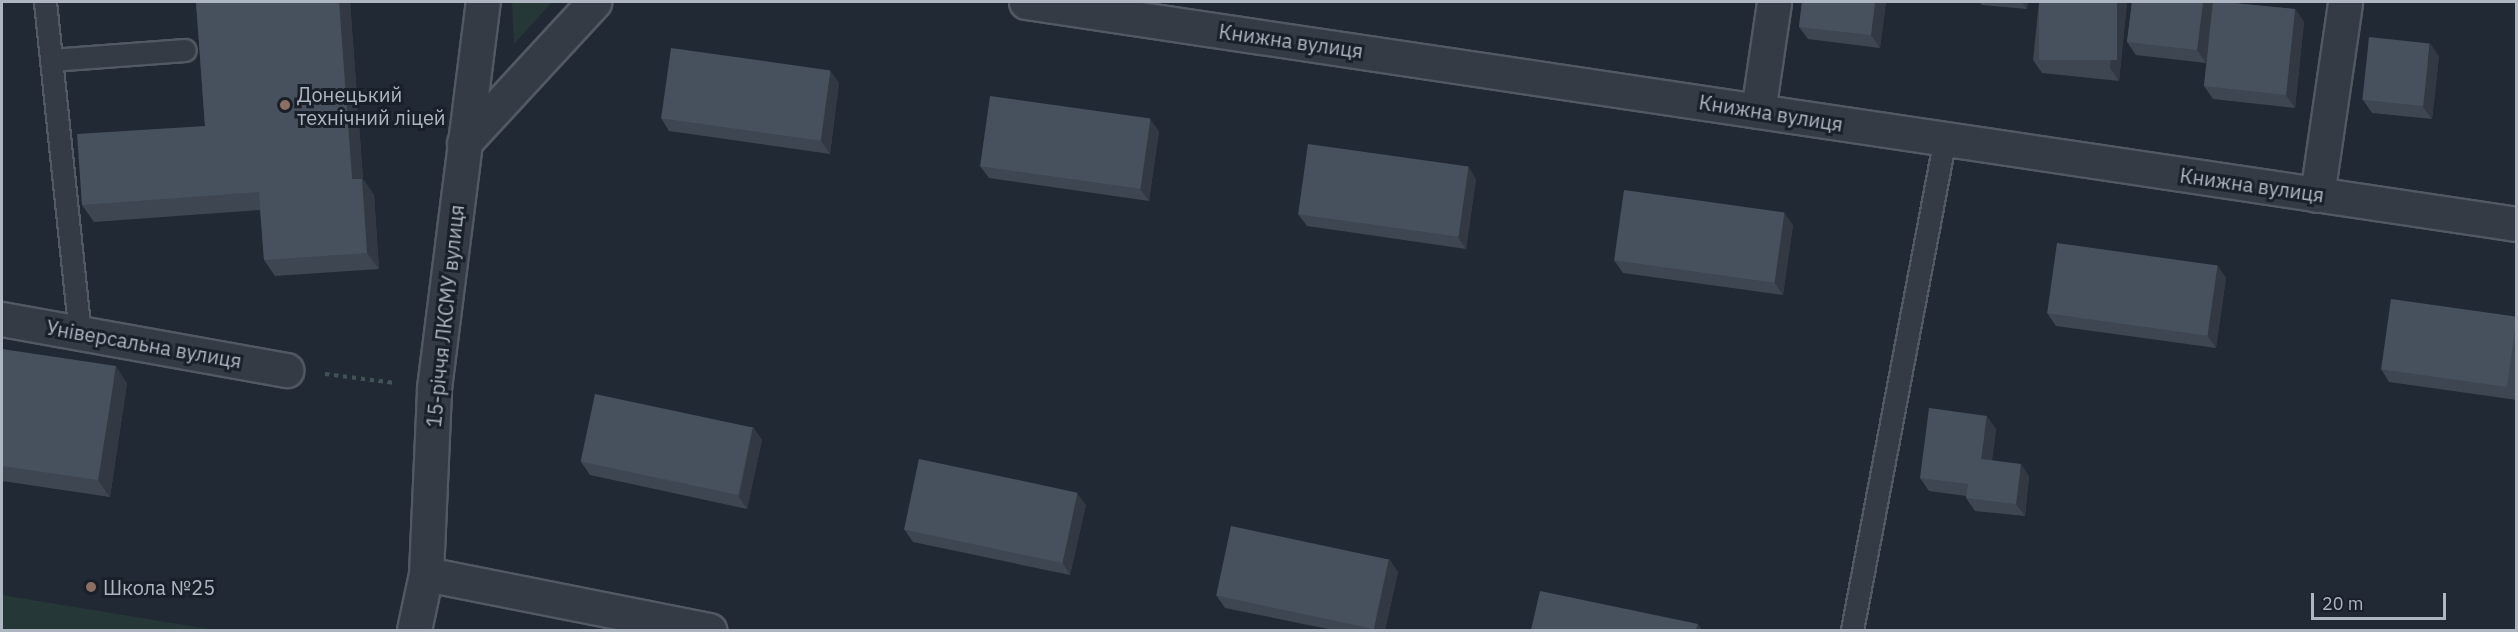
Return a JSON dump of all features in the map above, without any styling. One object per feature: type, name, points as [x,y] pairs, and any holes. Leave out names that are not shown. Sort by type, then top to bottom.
[{"type":"street","name":"15-річчя ЛКСМУ вулиця","points":[[414,630],[426,574],[434,388],[483,2]]},
{"type":"street","points":[[464,143],[594,2]]},
{"type":"street","name":"Книжна вулиця","points":[[1026,2],[1212,15],[1758,111],[2517,224]]},
{"type":"street","points":[[1758,111],[1774,2]]},
{"type":"street","points":[[2317,195],[2345,2]]},
{"type":"street","name":"Універсальна вулиця","points":[[2,319],[286,370]]},
{"type":"street","points":[[426,574],[710,630]]},
{"type":"lane","points":[[45,2],[80,333]]},
{"type":"lane","points":[[51,60],[185,50]]},
{"type":"lane","points":[[1852,630],[1945,139]]},
{"type":"path","points":[[286,370],[434,388]]},
{"type":"shaded area","points":[[512,2],[552,2],[514,44]]},
{"type":"shaded area","points":[[2,595],[214,630],[2,630]]},
{"type":"building","name":"Донецький технічний ліцей","points":[[196,2],[339,2],[352,179],[362,179],[367,253],[264,260],[259,192],[82,205],[77,134],[205,126]]},
{"type":"building","points":[[1802,2],[1875,2],[1871,35],[1799,27]]},
{"type":"building","points":[[2039,2],[2117,2],[2117,60],[2039,60]]},
{"type":"building","points":[[2132,2],[2203,2],[2197,50],[2127,42]]},
{"type":"building","points":[[2213,2],[2295,9],[2286,95],[2204,86]]},
{"type":"building","points":[[2369,37],[2430,43],[2423,106],[2362,100]]},
{"type":"building","points":[[671,48],[830,70],[821,141],[661,118]]},
{"type":"building","points":[[990,96],[1150,119],[1141,189],[980,166]]},
{"type":"building","points":[[1308,144],[1468,167],[1459,237],[1298,214]]},
{"type":"building","points":[[1624,190],[1784,213],[1775,283],[1614,260]]},
{"type":"building","points":[[2057,243],[2217,266],[2208,336],[2047,313]]},
{"type":"building","points":[[2391,299],[2516,317],[2507,387],[2381,369]]},
{"type":"building","points":[[2,349],[116,366],[98,480],[2,466]]},
{"type":"building","points":[[595,394],[752,427],[738,495],[581,461]]},
{"type":"building","points":[[1929,408],[1987,416],[1981,459],[2021,464],[2016,504],[1966,498],[1968,484],[1920,478]]},
{"type":"building","points":[[919,459],[1077,493],[1062,563],[904,529]]},
{"type":"building","points":[[1231,526],[1388,559],[1374,629],[1216,595]]},
{"type":"building","points":[[1540,591],[1698,624],[1696,630],[1531,630]]},
{"type":"place","name":"Донецький технічний ліцей","points":[[285,105]]},
{"type":"place","name":"Школа №25","points":[[91,587]]}]
